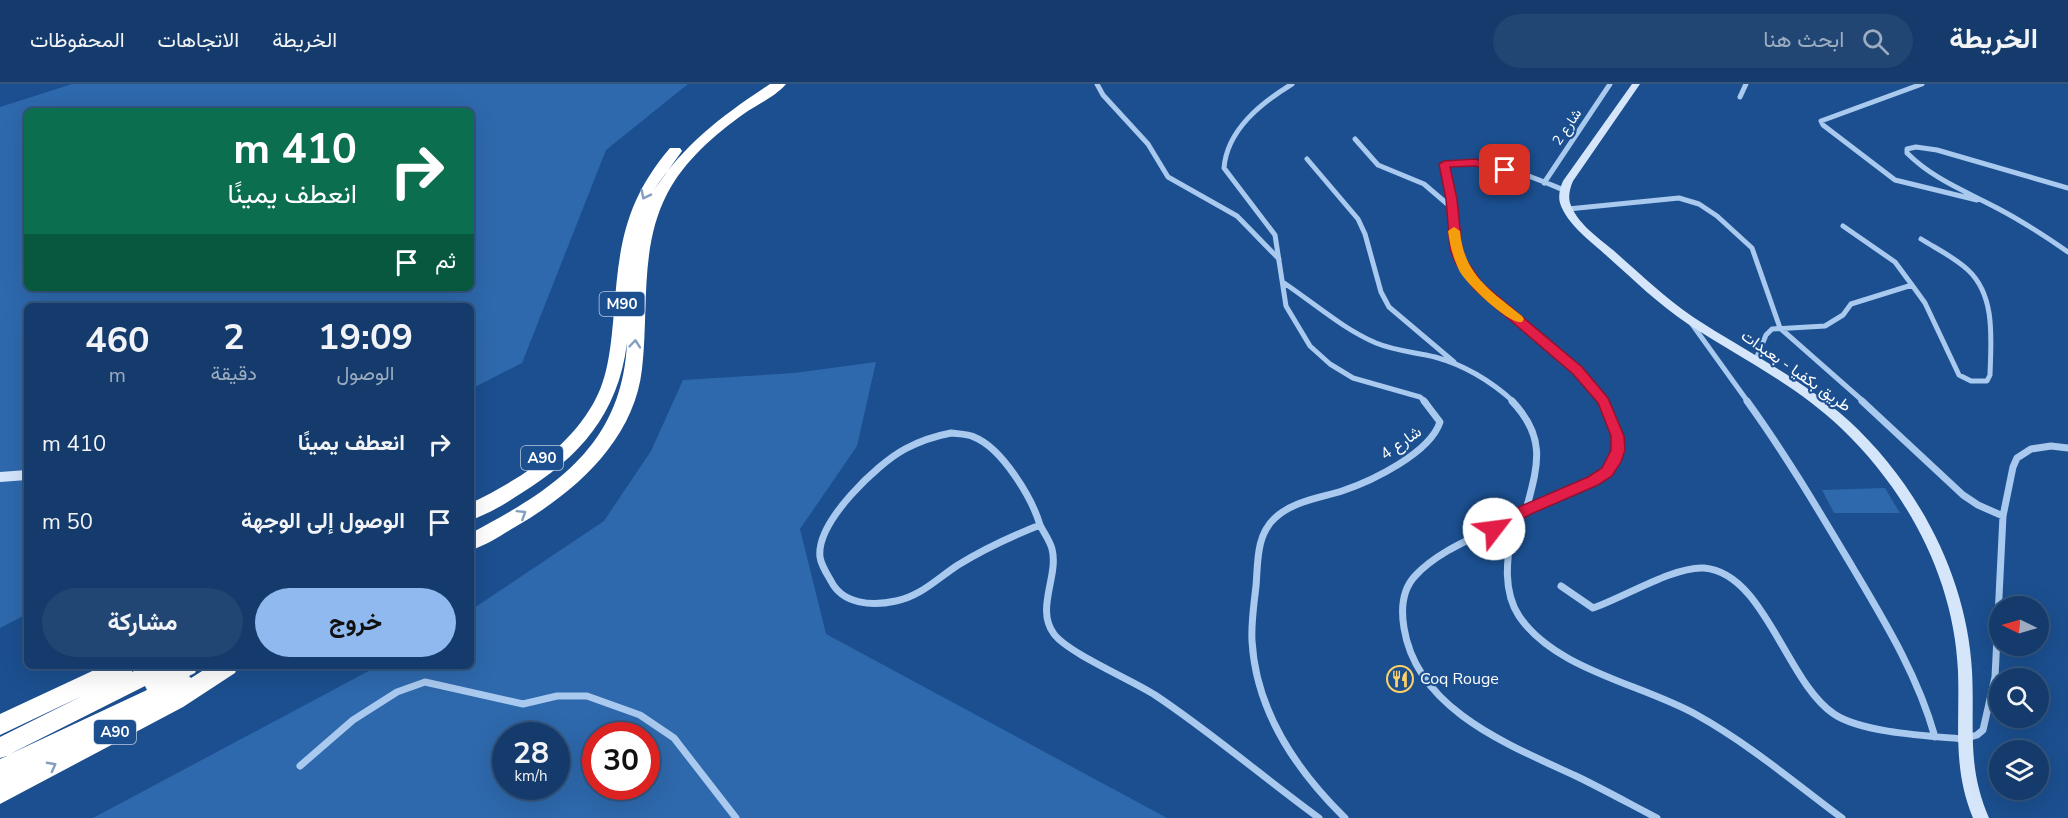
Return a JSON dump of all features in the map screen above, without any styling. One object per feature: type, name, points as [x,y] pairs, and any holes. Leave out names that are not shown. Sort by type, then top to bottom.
[{"type":"highway","name":"M90","points":[[474,510],[513,491],[545,469],[578,437],[603,401],[611,380],[619,343],[629,240],[634,220],[648,188],[671,155],[694,132],[714,115],[762,84]]},
{"type":"highway","name":"M90","points":[[474,540],[507,524],[559,489],[582,468],[610,434],[630,388],[642,254],[646,227],[655,204],[674,171],[701,140],[740,109],[779,84]]},
{"type":"highway","name":"A90","points":[[474,498],[532,466],[603,401]]},
{"type":"highway","points":[[0,725],[118,669]]},
{"type":"highway","points":[[0,748],[158,669]]},
{"type":"highway","name":"A90","points":[[31,754],[65,727],[182,669]]},
{"type":"highway","points":[[0,770],[212,669]]},
{"type":"highway","name":"A90","points":[[0,793],[175,700],[223,669]]},
{"type":"highway","points":[[0,739],[46,714],[67,694]]},
{"type":"main road","points":[[1564,190],[1636,84]]},
{"type":"main road","name":"طريق بكفيا - بعبدات","points":[[1564,190],[1564,200],[1568,209],[1599,244],[1688,319],[1756,359],[1829,411],[1859,438],[1886,468],[1915,512],[1941,563],[1956,608],[1965,669],[1964,739],[1971,796],[1980,818]]},
{"type":"main road","points":[[0,477],[24,475]]},
{"type":"street","points":[[1097,84],[1103,95],[1148,144],[1168,177],[1237,216],[1279,259]]},
{"type":"street","name":"شارع 4","points":[[1292,84],[1275,94],[1255,112],[1233,138],[1225,152],[1224,162],[1228,177],[1275,235],[1286,306],[1304,338],[1320,355],[1353,378],[1420,397],[1431,407],[1440,422],[1437,433],[1417,451],[1354,487],[1292,508],[1276,517],[1260,538],[1252,647],[1260,689],[1268,713],[1285,747],[1326,801],[1345,818]]},
{"type":"street","name":"شارع 2","points":[[1544,183],[1610,84]]},
{"type":"street","points":[[1740,97],[1746,84]]},
{"type":"street","points":[[1922,84],[1830,116],[1821,121],[1822,125],[1895,180],[1986,202]]},
{"type":"street","points":[[1355,139],[1378,165],[1424,184],[1452,208]]},
{"type":"street","points":[[2068,188],[1937,150],[1916,147],[1907,149],[1906,153],[1930,172],[1986,202],[2068,252]]},
{"type":"street","points":[[1307,159],[1358,219],[1365,234],[1381,292],[1389,307],[1457,365],[1505,394],[1530,419],[1537,447],[1538,468],[1526,510]]},
{"type":"street","points":[[1564,190],[1487,165],[1467,162],[1446,163],[1443,168],[1452,208],[1456,249],[1467,273],[1493,300],[1578,370],[1604,401],[1618,436],[1618,450],[1614,462],[1607,472],[1593,481],[1526,510],[1434,562],[1415,576],[1406,592],[1402,617],[1408,647],[1418,669],[1431,688],[1482,728],[1519,750],[1657,818]]},
{"type":"street","points":[[1568,209],[1679,198],[1700,204],[1735,230],[1752,248],[1780,328],[1963,495],[1978,505],[2003,516]]},
{"type":"street","points":[[1843,226],[1895,262],[1925,303],[1959,375],[1971,381],[1987,381],[1990,375],[1990,315],[1984,295],[1972,274],[1921,239]]},
{"type":"street","points":[[1284,283],[1361,336],[1379,344],[1442,359],[1457,365]]},
{"type":"street","points":[[1756,359],[1766,335],[1772,329],[1821,328],[1835,324],[1844,316],[1851,304],[1911,285]]},
{"type":"street","points":[[1688,319],[1785,454],[1850,563],[1896,641],[1926,709],[1935,736]]},
{"type":"street","points":[[1040,525],[987,549],[960,564],[921,592],[897,601],[848,599],[840,594],[824,569],[820,554],[831,519],[867,476],[883,463],[945,432],[967,434],[985,443],[1034,506],[1040,525],[1052,548],[1053,558],[1046,615],[1054,634],[1074,649],[1153,694],[1203,728],[1264,778],[1319,818]]},
{"type":"street","points":[[1561,586],[1593,608],[1683,570],[1704,568],[1720,570],[1731,577],[1749,596],[1778,636],[1807,687],[1836,715],[1876,730],[1964,739],[1977,735],[1983,730],[1995,678],[2003,516],[2017,458],[2031,449],[2051,446],[2068,448]]},
{"type":"street","points":[[1513,518],[1508,589],[1511,601],[1520,618],[1538,639],[1597,670],[1677,704],[1759,756],[1842,818]]},
{"type":"street","points":[[300,766],[353,720],[397,692],[425,682],[523,704],[557,696],[587,696],[640,715],[674,738],[736,818]]},
{"type":"shaded area","points":[[72,84],[688,84],[606,150],[522,363],[474,387],[474,303],[24,303],[24,616],[0,628],[0,107]]},
{"type":"shaded area","points":[[876,362],[857,446],[800,529],[826,634],[1167,818],[93,818],[372,669],[474,669],[474,608],[604,521],[651,451],[683,380],[794,373]]},
{"type":"shaded area","points":[[1885,488],[1900,513],[1834,513],[1822,490]]},
{"type":"slow traffic","points":[[1454,231],[1456,249],[1467,273],[1493,300],[1517,319]]},
{"type":"place","name":"Coq Rouge","points":[[1400,679]]},
{"type":"route","points":[[1494,529],[1526,510],[1593,481],[1607,472],[1618,450],[1618,436],[1604,401],[1560,353],[1478,286],[1460,261],[1456,249],[1452,199],[1443,166],[1449,162],[1475,162],[1505,170]]}]
